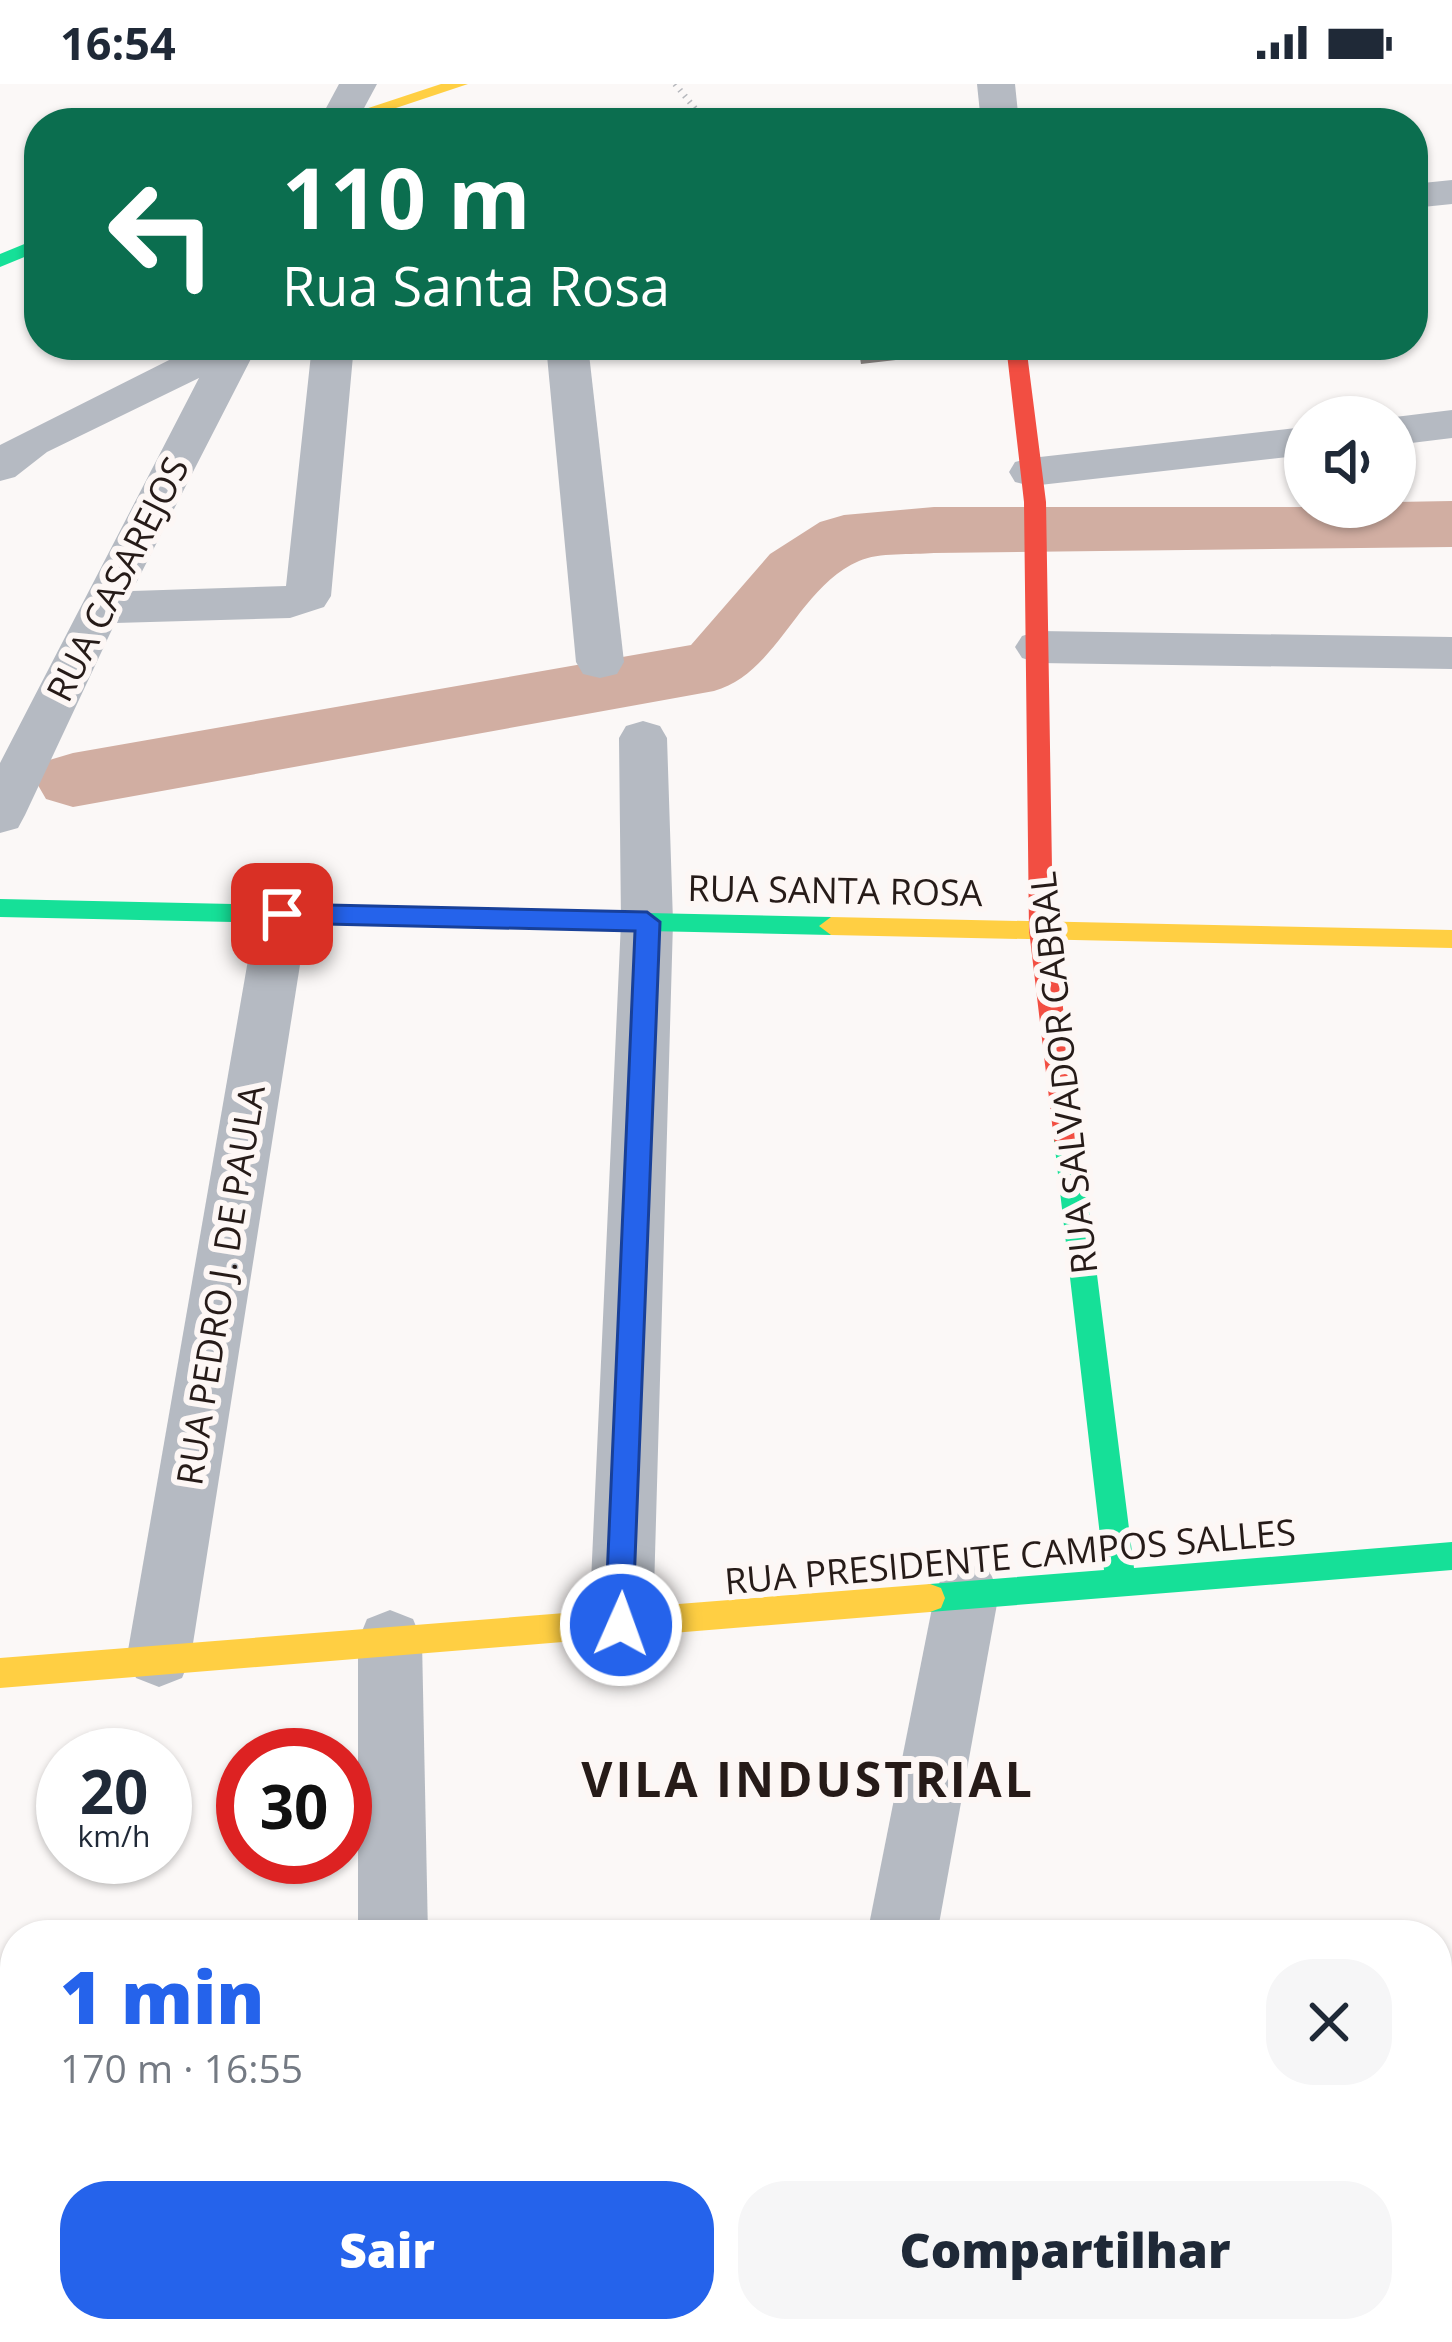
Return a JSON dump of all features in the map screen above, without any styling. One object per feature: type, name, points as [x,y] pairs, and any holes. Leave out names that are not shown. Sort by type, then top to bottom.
[{"type":"street","points":[[381,108],[459,84]]},
{"type":"street","points":[[0,467],[32,442],[204,360]]},
{"type":"street","name":"RUA CASAREJOS","points":[[0,814],[12,764],[100,608],[227,360]]},
{"type":"street","points":[[100,608],[290,602],[313,588],[332,360]]},
{"type":"street","points":[[569,360],[600,662]]},
{"type":"street","name":"RUA SALVADOR CABRAL","points":[[1018,360],[1033,487],[1041,930],[1120,1585]]},
{"type":"street","points":[[1416,428],[1452,424]]},
{"type":"street","points":[[1033,487],[1284,445]]},
{"type":"street","points":[[1039,647],[1452,652]]},
{"type":"street","points":[[621,1625],[647,922],[643,738]]},
{"type":"street","name":"RUA SANTA ROSA","points":[[0,908],[1452,939]]},
{"type":"street","name":"RUA PEDRO J. DE PAULA","points":[[159,1656],[282,914]]},
{"type":"street","name":"RUA PRESIDENTE CAMPOS SALLES","points":[[0,1673],[159,1656],[621,1625],[1452,1556]]},
{"type":"street","points":[[905,1920],[967,1593]]},
{"type":"street","points":[[390,1641],[393,1920]]},
{"type":"path","points":[[675,84],[695,108]]},
{"type":"waterway","points":[[73,780],[714,666],[795,571],[844,538],[934,530],[1452,524]]},
{"type":"traffic: fast","points":[[0,261],[24,251]]},
{"type":"traffic: fast","points":[[0,908],[831,926]]},
{"type":"traffic: fast","points":[[1067,1140],[1121,1585]]},
{"type":"traffic: fast","points":[[930,1598],[1452,1556]]},
{"type":"traffic: slow","points":[[381,108],[459,84]]},
{"type":"traffic: slow","points":[[831,926],[1452,939]]},
{"type":"traffic: slow","points":[[0,1673],[930,1598]]},
{"type":"traffic: jam","points":[[1018,360],[1035,502],[1041,930],[1067,1140]]},
{"type":"district","name":"VILA INDUSTRIAL","points":[[808,1778]]},
{"type":"route","points":[[282,914],[647,922],[621,1625]]}]
